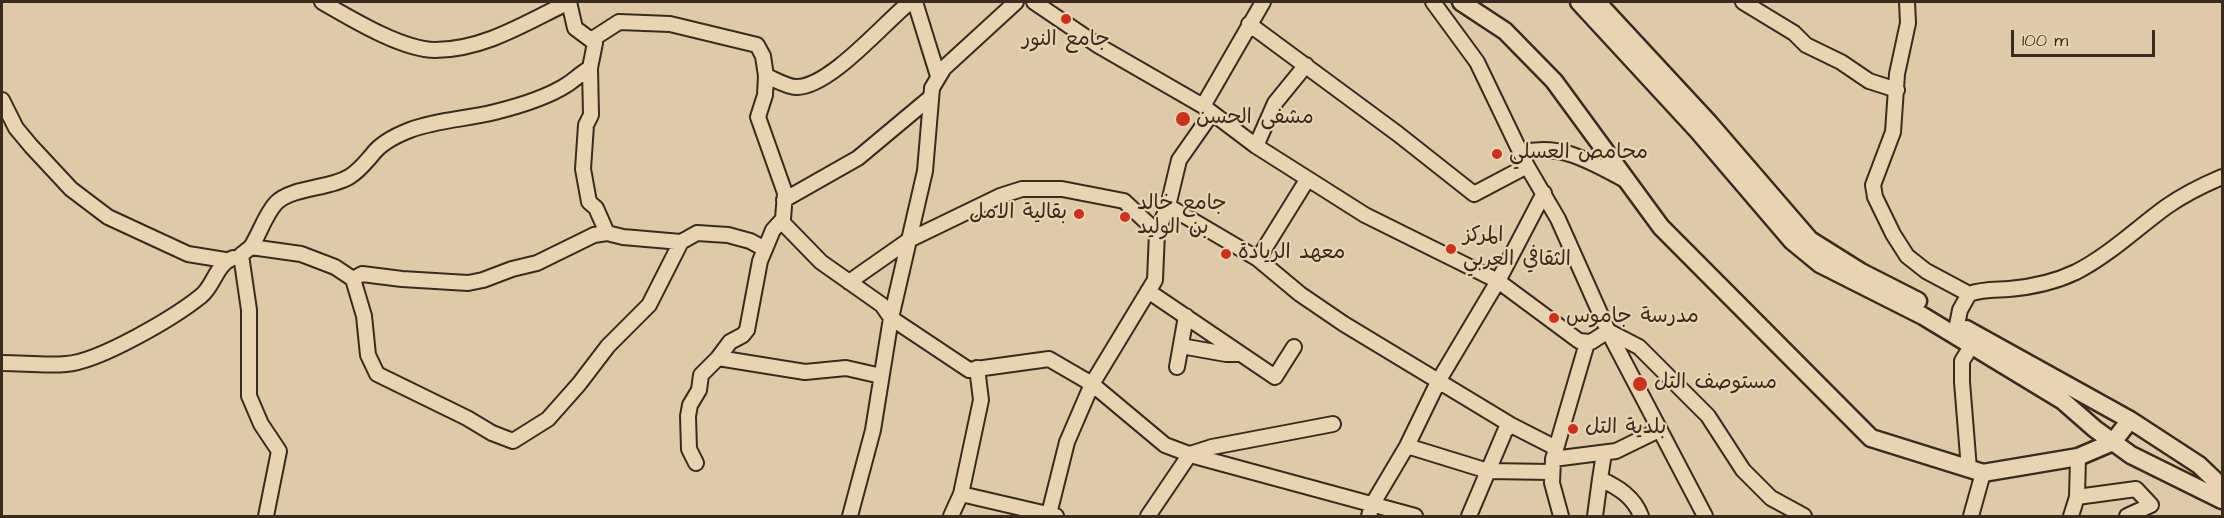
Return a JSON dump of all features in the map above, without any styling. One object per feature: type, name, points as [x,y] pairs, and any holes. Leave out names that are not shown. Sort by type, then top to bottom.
[{"type":"main road","points":[[1461,2],[1505,31],[1554,81],[1661,227],[1871,438],[1976,471],[2081,456],[2113,442],[2130,420]]},
{"type":"main road","points":[[1578,2],[1698,131],[1792,241],[1820,264],[1923,316],[1972,345],[2063,401],[2095,429],[2131,455],[2223,500]]},
{"type":"main road","points":[[1597,2],[1710,124],[1810,240],[1860,272],[1906,295],[2130,420],[2199,465],[2223,487]]},
{"type":"main road","points":[[2081,456],[2095,429],[2111,410]]},
{"type":"street","points":[[322,2],[378,33],[434,50],[491,40],[569,2],[575,28],[595,44],[590,68],[591,115],[586,125],[583,169],[589,202],[596,208],[607,233]]},
{"type":"street","points":[[766,76],[796,88],[820,82],[865,45],[890,18],[912,2],[938,76]]},
{"type":"street","points":[[850,516],[873,430],[891,318],[925,171],[930,97],[938,76],[953,58],[1016,2]]},
{"type":"street","points":[[1034,2],[1099,46],[1208,110],[1256,146],[1365,215],[1498,281],[1579,341],[1587,343],[1608,331]]},
{"type":"street","points":[[961,494],[1054,515],[1067,442],[1092,384],[1155,280],[1157,232],[1168,206],[1179,160],[1208,110],[1249,24],[1263,2]]},
{"type":"street","points":[[1432,2],[1477,62],[1527,166],[1561,226],[1608,331],[1705,516]]},
{"type":"street","points":[[1743,2],[1794,33],[1806,45],[1841,62],[1869,81],[1897,90]]},
{"type":"street","points":[[1907,2],[1908,23],[1897,74],[1893,132],[1873,185],[1875,197],[1893,234],[1907,256],[1926,272],[1969,294]]},
{"type":"street","points":[[591,40],[619,22],[670,24],[757,45],[763,56],[766,76],[765,95],[758,117],[785,193],[782,222],[773,230],[765,249],[755,284],[747,330],[742,336],[730,342],[701,375],[699,390],[690,405],[689,449],[696,463]]},
{"type":"street","points":[[1249,24],[1398,134],[1474,194],[1527,166]]},
{"type":"street","points":[[1256,146],[1265,121],[1275,103],[1306,65]]},
{"type":"street","points":[[266,516],[279,452],[261,424],[249,396],[246,251],[269,212],[278,201],[289,195],[349,177],[367,162],[372,153],[410,130],[495,112],[529,102],[567,85],[590,68]]},
{"type":"street","points":[[784,200],[858,158],[930,97]]},
{"type":"street","points":[[2,100],[16,128],[31,146],[71,189],[108,217],[188,254],[225,260],[246,251],[301,254],[335,267],[353,279],[364,316],[368,355],[377,375],[467,418],[492,433],[513,441],[548,419],[608,346],[649,305],[681,242],[697,233],[728,235],[750,241],[765,249]]},
{"type":"street","points":[[1521,153],[1534,149],[1559,150],[1581,156],[1625,180]]},
{"type":"street","points":[[1957,325],[1960,310],[1969,294],[1983,289],[2010,289],[2047,283],[2075,272],[2100,258],[2168,206],[2196,188],[2223,177]]},
{"type":"street","points":[[1258,259],[1307,180]]},
{"type":"street","points":[[849,282],[909,240],[999,196],[1022,189],[1062,189],[1124,201],[1157,232]]},
{"type":"street","points":[[1371,511],[1407,446],[1439,380],[1498,281],[1544,193]]},
{"type":"street","points":[[1168,206],[1258,259],[1322,310],[1511,425],[1553,459]]},
{"type":"street","points":[[782,222],[821,262],[882,305],[891,318],[969,369],[1049,359],[1092,384],[1165,445],[1371,511],[1415,516]]},
{"type":"street","points":[[353,279],[362,274],[468,283],[537,263],[594,235],[607,233],[623,237],[681,242]]},
{"type":"street","points":[[2,363],[68,364],[106,352],[157,325],[203,295],[225,260]]},
{"type":"street","points":[[1148,291],[1275,377],[1294,347]]},
{"type":"street","points":[[1177,368],[1186,316]]},
{"type":"street","points":[[1608,331],[1639,348],[1708,416],[1743,470],[1771,498],[1804,516]]},
{"type":"street","points":[[1561,516],[1554,494],[1553,459],[1587,343]]},
{"type":"street","points":[[1972,345],[1962,361],[1962,382],[1976,471],[1973,515]]},
{"type":"street","points":[[1181,346],[1239,354]]},
{"type":"street","points":[[718,358],[805,372],[846,368],[881,376]]},
{"type":"street","points":[[951,516],[961,494],[981,400],[977,368]]},
{"type":"street","points":[[1148,516],[1190,454],[1212,447],[1333,424]]},
{"type":"street","points":[[1468,516],[1505,431],[1511,425]]},
{"type":"street","points":[[1407,446],[1488,471],[1553,459],[1616,451],[1659,430]]},
{"type":"street","points":[[1595,516],[1604,453]]},
{"type":"street","points":[[2071,516],[2077,497],[2081,456]]},
{"type":"street","points":[[1600,479],[1618,487],[1637,506],[1641,516]]},
{"type":"street","points":[[2077,497],[2136,489],[2151,505],[2127,516]]},
{"type":"place","name":"جامع النور","points":[[1066,19]]},
{"type":"place","name":"مشفى الحسن","points":[[1183,119]]},
{"type":"place","name":"محامص العسلي","points":[[1497,154]]},
{"type":"place","name":"بقالية الامل","points":[[1079,214]]},
{"type":"place","name":"جامع خالد بن الوليد","points":[[1125,217]]},
{"type":"place","name":"المركز الثقافي العربي","points":[[1451,249]]},
{"type":"place","name":"معهد الريادة","points":[[1226,254]]},
{"type":"place","name":"مدرسة جاموس","points":[[1554,318]]},
{"type":"place","name":"مستوصف التل","points":[[1640,384]]},
{"type":"place","name":"بلدية التل","points":[[1573,429]]}]
